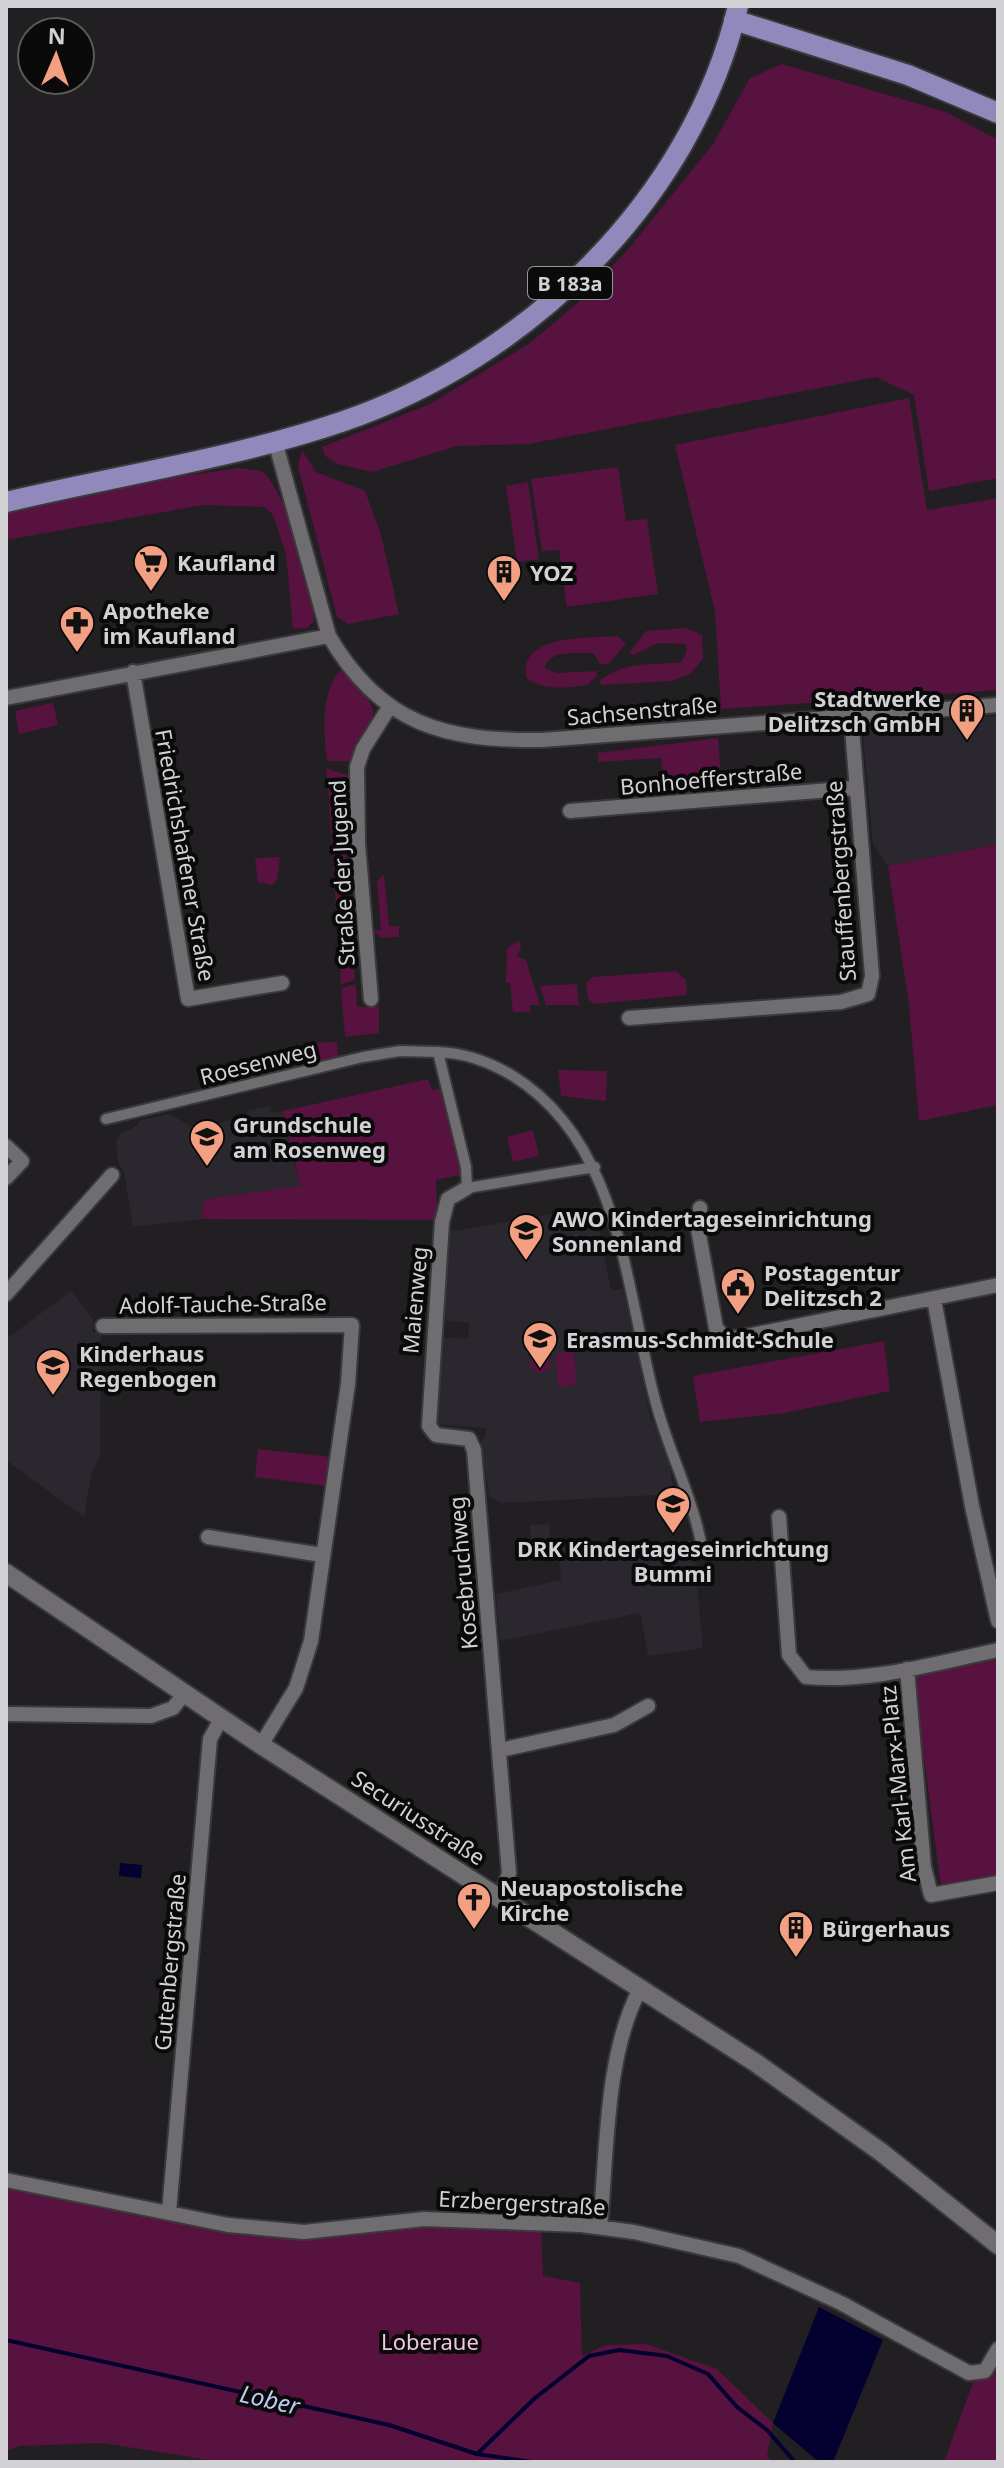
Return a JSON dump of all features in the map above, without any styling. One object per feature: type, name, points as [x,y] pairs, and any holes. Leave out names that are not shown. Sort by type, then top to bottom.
[{"type":"main road","name":"B 183a","points":[[6,502],[275,441],[340,422],[450,374],[521,326],[558,295],[621,230],[667,169],[699,112],[736,13],[908,75],[998,113]]},
{"type":"street","name":"Sachsenstraße","points":[[275,441],[329,636],[343,660],[390,706],[436,731],[485,741],[542,740],[998,705]]},
{"type":"street","points":[[6,698],[329,636]]},
{"type":"street","name":"Friedrichshafener Straße","points":[[133,672],[188,999],[282,983]]},
{"type":"street","name":"Straße der Jugend","points":[[371,999],[358,844],[357,767],[363,749],[390,706]]},
{"type":"street","name":"Stauffenbergstraße","points":[[629,1018],[841,1002],[868,994],[872,976],[851,716]]},
{"type":"street","name":"Bonhoefferstraße","points":[[570,811],[855,788]]},
{"type":"street","name":"Roesenweg","points":[[106,1119],[363,1057],[421,1052],[475,1058],[501,1069],[534,1090],[565,1120],[595,1167],[607,1202],[653,1394],[698,1526],[703,1553]]},
{"type":"street","points":[[438,1052],[466,1167],[467,1188],[595,1167]]},
{"type":"street","points":[[6,1146],[22,1161],[6,1178]]},
{"type":"street","points":[[6,1294],[112,1175]]},
{"type":"street","name":"Maienweg","points":[[429,1426],[442,1222],[448,1199],[467,1188]]},
{"type":"street","points":[[700,1208],[698,1229],[716,1328],[724,1337],[737,1338],[998,1285]]},
{"type":"street","points":[[934,1299],[972,1506],[998,1621]]},
{"type":"street","name":"Adolf-Tauche-Straße","points":[[103,1326],[352,1325],[348,1384],[311,1641],[296,1688],[261,1745]]},
{"type":"street","name":"Kosebruchweg","points":[[429,1426],[436,1435],[469,1439],[474,1450],[509,1873],[501,1899]]},
{"type":"street","points":[[779,1517],[789,1655],[796,1668],[806,1677],[822,1679],[907,1669],[998,1650]]},
{"type":"street","points":[[208,1537],[322,1555]]},
{"type":"street","name":"Securiusstraße","points":[[6,1573],[221,1719],[821,2107],[998,2245]]},
{"type":"street","name":"Am Karl-Marx-Platz","points":[[907,1669],[924,1867],[931,1895],[998,1883]]},
{"type":"street","points":[[6,1714],[151,1716],[173,1708],[184,1694]]},
{"type":"street","points":[[500,1750],[614,1725],[648,1706]]},
{"type":"street","name":"Gutenbergstraße","points":[[169,2212],[210,1739],[221,1719]]},
{"type":"street","points":[[600,2227],[615,2070],[623,2033],[640,1989]]},
{"type":"street","name":"Erzbergerstraße","points":[[6,2180],[228,2225],[304,2232],[424,2219],[600,2227],[739,2256],[841,2303],[969,2373],[985,2371],[998,2349]]},
{"type":"shaded area","points":[[998,716],[998,844],[888,866],[873,845],[862,725]]},
{"type":"shaded area","name":"Grundschule am Rosenweg","points":[[270,1106],[271,1113],[283,1111],[300,1187],[212,1198],[203,1202],[202,1219],[133,1227],[124,1172],[118,1162],[116,1142],[121,1133],[135,1127],[141,1120],[170,1114],[194,1128],[246,1117],[246,1111]]},
{"type":"shaded area","name":"Erasmus-Schmidt-Schule","points":[[595,1207],[611,1290],[623,1289],[651,1420],[660,1429],[667,1448],[674,1494],[502,1503],[489,1497],[481,1441],[486,1437],[486,1428],[435,1424],[442,1337],[468,1339],[469,1323],[443,1320],[448,1232]]},
{"type":"shaded area","name":"Kinderhaus Regenbogen","points":[[71,1291],[93,1319],[93,1332],[101,1332],[100,1456],[91,1475],[84,1517],[6,1460],[6,1339]]},
{"type":"shaded area","points":[[549,1524],[551,1548],[693,1540],[703,1648],[648,1656],[640,1613],[500,1641],[496,1594],[561,1580],[559,1556],[540,1557],[540,1547],[531,1547],[530,1525]]},
{"type":"shaded area","points":[[120,1863],[142,1865],[141,1878],[119,1876]]},
{"type":"shaded area","points":[[819,2307],[883,2340],[833,2462],[819,2462],[773,2423]]},
{"type":"green space","points":[[782,64],[946,112],[998,140],[998,478],[929,491],[914,395],[876,377],[529,444],[457,446],[372,472],[338,464],[325,456],[322,447],[430,404],[530,343],[581,300],[630,247],[713,144],[750,78]]},
{"type":"green space","points":[[909,398],[927,510],[998,498],[998,690],[721,709],[715,611],[675,445]]},
{"type":"green space","points":[[302,450],[316,472],[365,491],[381,535],[399,614],[348,624],[337,617],[298,466]]},
{"type":"green space","points":[[618,467],[626,521],[647,519],[658,594],[567,607],[559,550],[542,551],[531,479]]},
{"type":"green space","points":[[239,468],[262,471],[290,519],[305,565],[313,606],[314,621],[307,628],[293,629],[286,554],[273,515],[265,507],[203,505],[6,540],[6,512],[142,482]]},
{"type":"green space","points":[[528,482],[539,559],[517,562],[506,486]]},
{"type":"green space","points":[[686,628],[702,635],[703,659],[690,674],[672,681],[601,685],[600,680],[621,669],[681,662],[687,651],[685,644],[658,643],[634,655],[629,653],[646,631]]},
{"type":"green space","points":[[617,636],[626,643],[608,665],[599,663],[594,653],[565,654],[552,658],[545,668],[556,673],[597,671],[597,676],[587,685],[538,685],[526,677],[527,663],[534,652],[545,645]]},
{"type":"green space","points":[[341,670],[366,697],[373,712],[352,761],[327,761],[324,725],[327,700],[334,678]]},
{"type":"green space","points":[[53,703],[58,725],[19,734],[15,711]]},
{"type":"green space","points":[[718,738],[722,794],[650,800],[649,787],[664,786],[661,758],[598,762],[598,753]]},
{"type":"green space","points":[[326,768],[350,776],[350,791],[342,792],[342,799],[329,799]]},
{"type":"green space","points":[[329,803],[342,804],[355,980],[341,984]]},
{"type":"green space","points":[[998,844],[998,1105],[919,1121],[909,1005],[888,866]]},
{"type":"green space","points":[[280,857],[277,880],[272,885],[258,882],[255,858]]},
{"type":"green space","points":[[384,874],[389,926],[399,926],[399,937],[381,938],[373,930],[381,930],[377,881]]},
{"type":"green space","points":[[519,940],[521,948],[517,956],[526,960],[540,1005],[530,1005],[530,1012],[513,1012],[510,983],[506,983],[507,949]]},
{"type":"green space","points":[[676,971],[686,980],[687,995],[594,1004],[588,999],[586,983],[593,977]]},
{"type":"green space","points":[[356,984],[357,1007],[379,1006],[379,1033],[345,1037],[341,988]]},
{"type":"green space","points":[[577,984],[579,1005],[546,1005],[540,986]]},
{"type":"green space","points":[[337,1042],[338,1059],[317,1063],[312,1043]]},
{"type":"green space","points":[[558,1070],[607,1071],[606,1101],[561,1096]]},
{"type":"green space","points":[[428,1079],[432,1090],[445,1088],[465,1168],[459,1175],[436,1180],[437,1220],[202,1219],[203,1202],[212,1198],[300,1186],[283,1111]]},
{"type":"green space","points":[[533,1130],[539,1156],[513,1162],[507,1137]]},
{"type":"green space","points":[[884,1341],[890,1391],[785,1413],[700,1422],[693,1376]]},
{"type":"green space","points":[[574,1352],[576,1385],[558,1387],[556,1353]]},
{"type":"green space","points":[[540,1353],[547,1356],[550,1363],[547,1370],[540,1373],[533,1370],[530,1363],[533,1356]]},
{"type":"green space","points":[[258,1449],[332,1457],[328,1486],[255,1477]]},
{"type":"green space","points":[[998,1657],[998,1878],[941,1887],[913,1674]]},
{"type":"green space","name":"Loberaue","points":[[6,2180],[304,2232],[424,2219],[541,2223],[543,2276],[580,2283],[582,2356],[606,2345],[646,2344],[717,2369],[773,2423],[767,2456],[773,2462],[222,2462],[102,2443],[20,2446],[6,2451]]},
{"type":"green space","points":[[998,2349],[998,2462],[944,2462],[976,2374]]},
{"type":"waterway","name":"Lober","points":[[6,2340],[389,2425],[477,2454],[532,2462]]},
{"type":"waterway","points":[[477,2454],[535,2398],[589,2356],[619,2350],[667,2356],[708,2374],[737,2407],[767,2430],[795,2462]]},
{"type":"place","name":"Kaufland","points":[[151,593]]},
{"type":"place","name":"YOZ","points":[[504,603]]},
{"type":"place","name":"Apotheke im Kaufland","points":[[77,654]]},
{"type":"place","name":"Stadtwerke Delitzsch GmbH","points":[[967,742]]},
{"type":"place","name":"Grundschule am Rosenweg","points":[[207,1168]]},
{"type":"place","name":"AWO Kindertageseinrichtung Sonnenland","points":[[526,1262]]},
{"type":"place","name":"Postagentur Delitzsch 2","points":[[738,1316]]},
{"type":"place","name":"Erasmus-Schmidt-Schule","points":[[540,1370]]},
{"type":"place","name":"Kinderhaus Regenbogen","points":[[53,1397]]},
{"type":"place","name":"DRK Kindertageseinrichtung Bummi","points":[[673,1535]]},
{"type":"place","name":"Neuapostolische Kirche","points":[[474,1931]]},
{"type":"place","name":"Bürgerhaus","points":[[796,1959]]}]
